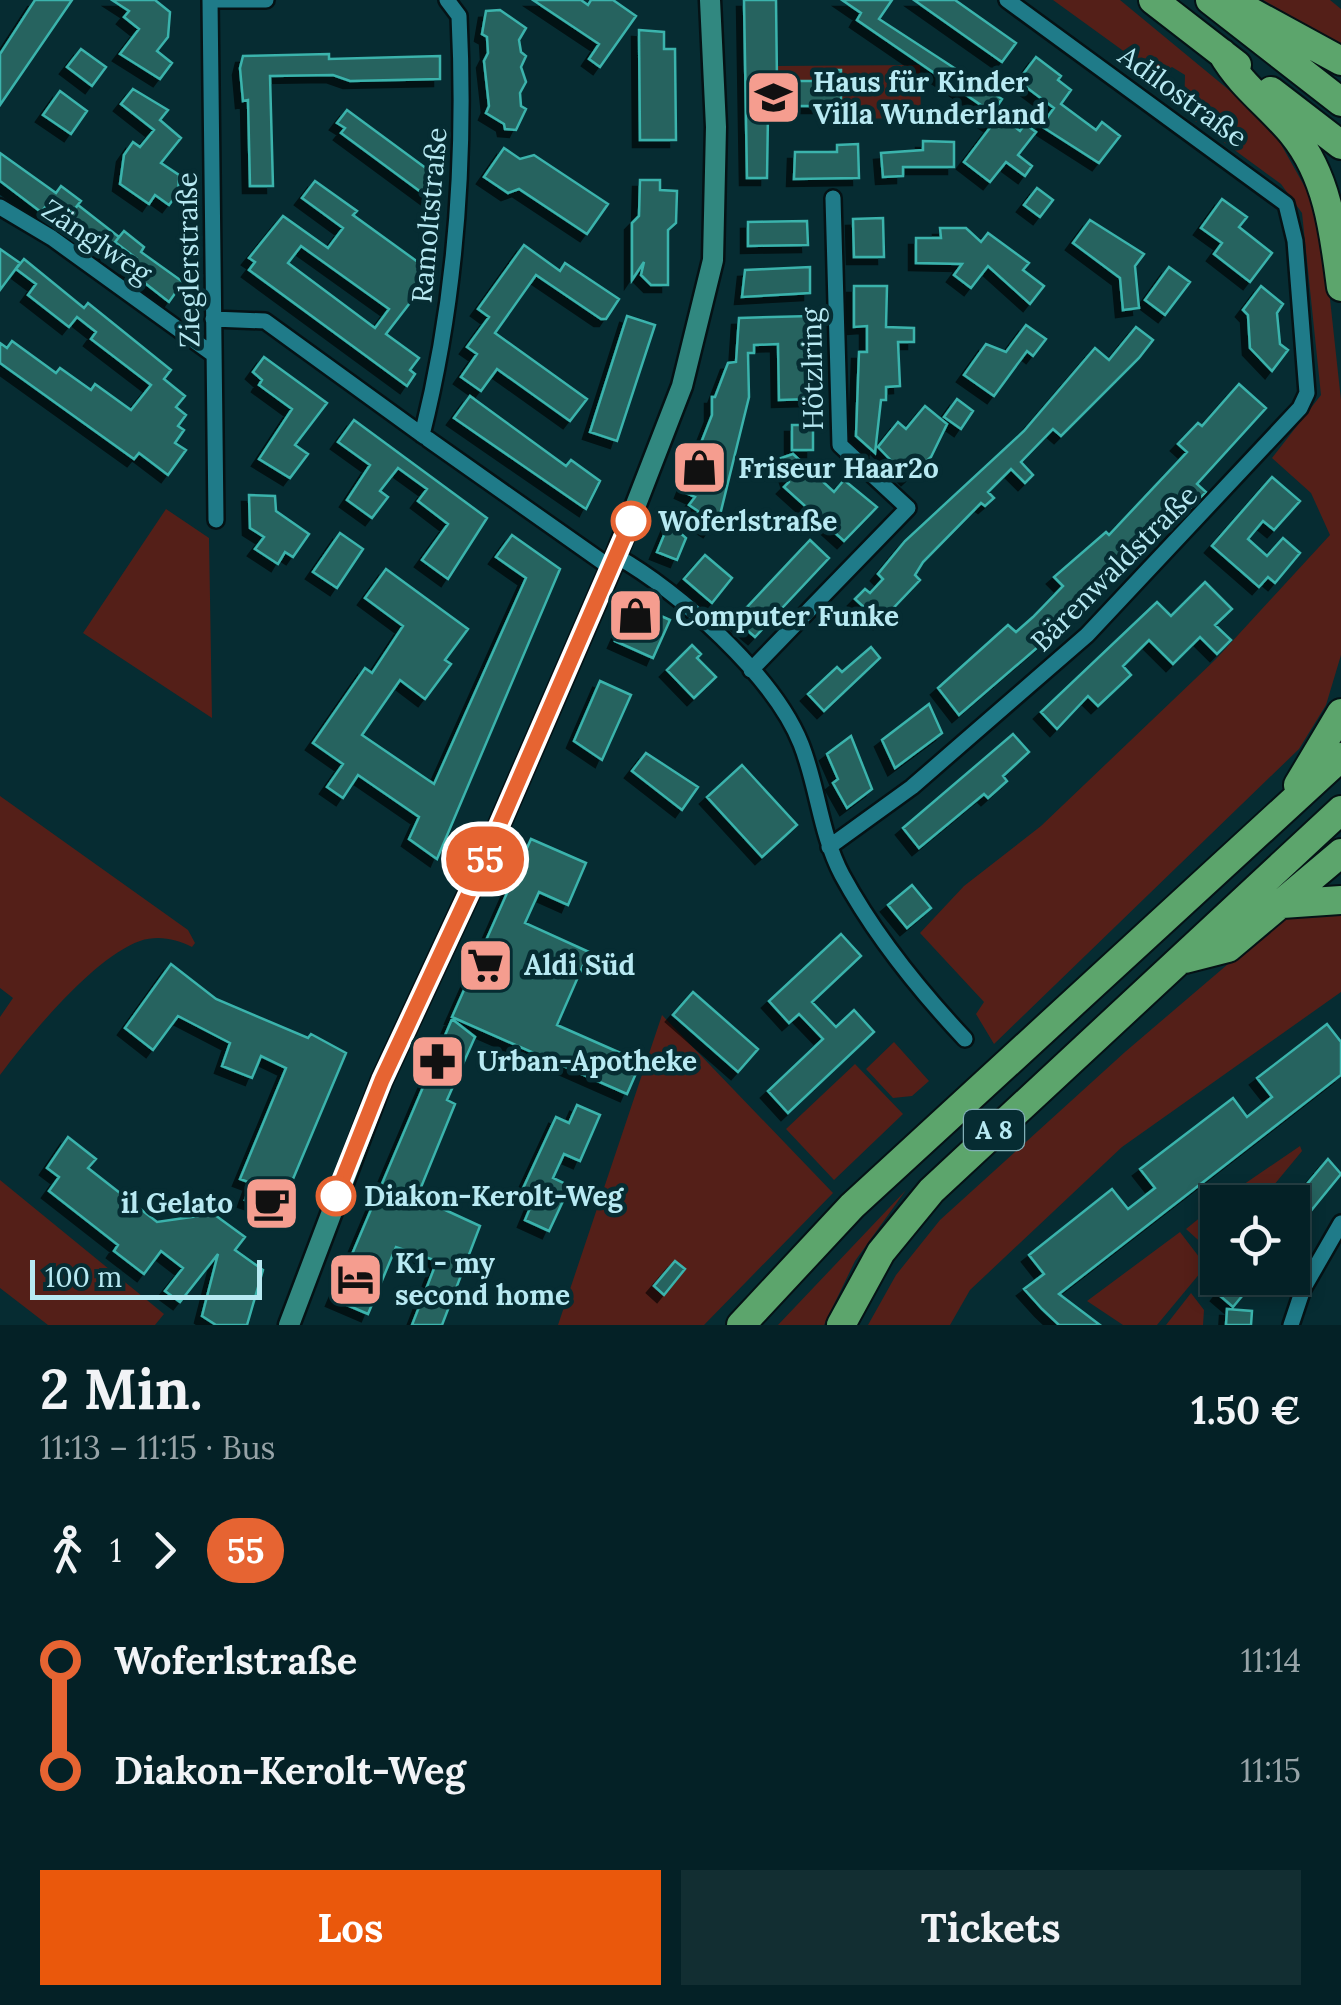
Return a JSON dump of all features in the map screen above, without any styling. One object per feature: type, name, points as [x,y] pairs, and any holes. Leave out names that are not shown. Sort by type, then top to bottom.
[{"type":"highway","points":[[1153,0],[1341,145]]},
{"type":"highway","points":[[1210,0],[1341,102]]},
{"type":"highway","points":[[1233,0],[1341,61]]},
{"type":"highway","points":[[1222,53],[1240,84],[1295,137],[1313,166],[1330,214],[1341,287]]},
{"type":"highway","points":[[1278,816],[1341,713]]},
{"type":"highway","name":"A 8","points":[[740,1325],[852,1206],[1341,758]]},
{"type":"highway","name":"A 8","points":[[840,1325],[881,1252],[931,1191],[1341,810]]},
{"type":"highway","points":[[1179,961],[1228,948],[1341,852]]},
{"type":"highway","points":[[1282,904],[1341,900]]},
{"type":"main road","points":[[289,1325],[382,1080],[478,874],[614,562],[682,386],[713,260],[716,127],[710,0]]},
{"type":"street","points":[[210,0],[266,0]]},
{"type":"street","name":"Zieglerstraße","points":[[210,0],[216,520]]},
{"type":"street","name":"Ramoltstraße","points":[[425,437],[444,340],[462,196],[459,16],[447,0]]},
{"type":"street","name":"Adilostraße","points":[[1007,0],[1272,191],[1286,204],[1296,254]]},
{"type":"street","name":"Hötzlring","points":[[751,670],[908,508],[840,445],[833,198]]},
{"type":"street","name":"Zänglweg","points":[[0,207],[66,247],[214,354]]},
{"type":"street","name":"Bärenwaldstraße","points":[[828,847],[912,787],[1088,635],[1300,408],[1309,380],[1296,254]]},
{"type":"street","points":[[213,319],[265,321],[425,437],[614,562],[646,574],[751,670],[802,748],[828,847],[872,923],[965,1039]]},
{"type":"street","points":[[1291,1325],[1303,1289],[1341,1223]]},
{"type":"shaded area","points":[[1053,0],[1120,0],[1269,123],[1310,196],[1324,244],[1341,400],[1341,655],[1326,705],[1299,749],[994,1044],[976,1014],[984,1002],[920,933],[964,886],[1041,826],[1216,659],[1330,535],[1311,493],[1272,458],[1321,395],[1302,213],[1281,184],[1184,113],[1185,75],[1172,67],[1158,76]]},
{"type":"shaded area","points":[[1263,0],[1330,0],[1341,9],[1341,45]]},
{"type":"shaded area","points":[[920,65],[921,118],[841,119],[840,71],[823,70],[823,81],[777,81],[777,66]]},
{"type":"shaded area","points":[[166,509],[209,538],[212,718],[83,633]]},
{"type":"shaded area","points":[[0,796],[188,930],[195,943],[192,947],[153,938],[122,950],[64,999],[0,1075],[0,1017],[13,998],[0,988]]},
{"type":"shaded area","points":[[1341,908],[1341,992],[1122,1147],[970,1290],[950,1325],[868,1325],[896,1275],[940,1220],[1125,1052],[1283,917]]},
{"type":"shaded area","points":[[662,1015],[833,1193],[704,1325],[558,1325]]},
{"type":"shaded area","points":[[894,1042],[929,1081],[912,1096],[893,1098],[866,1069]]},
{"type":"shaded area","points":[[855,1064],[903,1114],[834,1180],[786,1129]]},
{"type":"shaded area","points":[[1300,1146],[1302,1151],[1274,1185],[1243,1185]]},
{"type":"shaded area","points":[[0,1180],[164,1314],[155,1325],[48,1325],[0,1288]]},
{"type":"shaded area","points":[[906,1190],[855,1261],[824,1325],[778,1325]]},
{"type":"shaded area","points":[[1200,1218],[1200,1242],[1186,1229]]},
{"type":"shaded area","points":[[1180,1232],[1200,1258],[1200,1273],[1157,1325],[1123,1325],[1087,1301]]},
{"type":"shaded area","points":[[1191,1293],[1204,1310],[1203,1325],[1166,1325]]},
{"type":"building","points":[[35,0],[72,0],[0,105],[0,54]]},
{"type":"building","points":[[112,0],[155,0],[170,12],[168,37],[157,51],[172,63],[160,79],[120,54],[139,29],[124,17],[129,11]]},
{"type":"building","points":[[533,0],[581,0],[588,5],[591,0],[613,0],[636,16],[600,67],[589,59],[599,44]]},
{"type":"building","points":[[744,0],[776,0],[777,81],[823,81],[823,70],[841,70],[841,113],[825,113],[825,106],[777,106],[777,113],[768,113],[767,178],[747,178]]},
{"type":"building","points":[[842,0],[892,0],[879,19],[1002,99],[994,111],[1020,131],[1025,124],[1036,132],[1018,155],[1032,166],[1025,176],[1006,162],[990,182],[964,162],[992,125],[983,119],[988,110],[857,20],[861,13]]},
{"type":"building","points":[[914,0],[955,0],[1016,43],[1002,62]]},
{"type":"building","points":[[500,10],[526,28],[519,40],[526,56],[521,67],[526,82],[520,93],[521,106],[526,109],[516,130],[505,129],[504,124],[486,113],[489,106],[484,61],[488,53],[487,37],[482,34],[486,11]]},
{"type":"building","points":[[639,30],[664,32],[664,49],[675,49],[676,140],[640,140]]},
{"type":"building","points":[[81,49],[106,67],[92,86],[67,67]]},
{"type":"building","points":[[329,54],[329,59],[440,56],[440,79],[350,81],[333,75],[270,76],[273,186],[250,186],[248,100],[243,101],[240,68],[243,56]]},
{"type":"building","points":[[1036,57],[1061,76],[1058,80],[1071,90],[1061,104],[1096,130],[1102,122],[1120,136],[1099,163],[1041,126],[1054,108],[1018,81]]},
{"type":"building","points":[[133,89],[168,110],[160,120],[181,138],[161,163],[179,175],[178,193],[169,205],[155,195],[149,204],[120,184],[124,155],[133,142],[140,147],[154,130],[121,104]]},
{"type":"building","points":[[60,91],[87,111],[71,134],[43,115]]},
{"type":"building","points":[[347,110],[442,180],[429,198],[341,133],[345,128],[337,123]]},
{"type":"building","points":[[923,141],[954,142],[954,167],[903,167],[903,176],[883,177],[881,153],[923,150]]},
{"type":"building","points":[[858,144],[859,178],[794,179],[795,152],[837,152],[837,145]]},
{"type":"building","points":[[504,148],[520,159],[534,155],[608,204],[587,234],[519,189],[508,193],[484,177]]},
{"type":"building","points":[[0,153],[56,193],[61,186],[81,201],[72,212],[53,198],[41,212],[0,181]]},
{"type":"building","points":[[640,180],[660,180],[660,190],[677,191],[676,223],[668,230],[668,285],[651,285],[641,275],[644,262],[632,280],[632,223],[639,216]]},
{"type":"building","points":[[315,181],[357,211],[353,215],[433,273],[386,334],[419,358],[410,370],[415,374],[407,386],[249,270],[255,262],[249,258],[283,216],[328,248],[343,228],[302,198]],"holes":[[[301,246],[389,309],[375,328],[288,263]]]},
{"type":"building","points":[[1037,188],[1053,200],[1040,217],[1024,205]]},
{"type":"building","points":[[1222,199],[1247,217],[1239,227],[1272,253],[1250,282],[1214,254],[1222,243],[1201,228]]},
{"type":"building","points":[[78,205],[119,237],[105,256],[63,224]]},
{"type":"building","points":[[883,218],[884,257],[854,257],[853,219]]},
{"type":"building","points":[[1090,220],[1144,254],[1135,266],[1139,308],[1123,310],[1120,278],[1073,243]]},
{"type":"building","points":[[807,221],[808,245],[748,246],[748,222]]},
{"type":"building","points":[[940,228],[966,228],[981,242],[988,233],[1029,263],[1023,270],[1044,286],[1030,304],[988,266],[971,288],[954,275],[962,264],[916,263],[916,238],[941,238]]},
{"type":"building","points":[[124,231],[144,247],[141,252],[183,282],[169,302],[127,269],[136,258],[115,242]]},
{"type":"building","points":[[524,245],[560,271],[565,263],[619,299],[606,319],[601,319],[536,275],[495,333],[587,399],[570,421],[497,369],[481,391],[461,377],[477,354],[467,347],[489,317],[478,309]]},
{"type":"building","points":[[0,249],[20,263],[0,290]]},
{"type":"building","points":[[24,259],[84,308],[88,303],[171,370],[164,379],[185,396],[176,407],[186,415],[178,426],[184,430],[175,443],[186,450],[168,475],[139,453],[134,459],[0,363],[0,343],[7,348],[12,341],[56,373],[60,368],[91,390],[95,384],[131,410],[151,385],[91,339],[96,332],[77,317],[69,327],[28,295],[36,284],[16,269]]},
{"type":"building","points":[[810,267],[810,293],[742,297],[745,270]]},
{"type":"building","points":[[1169,267],[1190,282],[1165,315],[1145,300]]},
{"type":"building","points":[[854,286],[887,286],[886,327],[914,328],[914,342],[898,342],[900,386],[886,387],[886,400],[881,400],[875,453],[856,436],[859,352],[867,352],[867,326],[854,327]]},
{"type":"building","points":[[1261,286],[1283,304],[1277,313],[1280,344],[1288,350],[1272,371],[1250,348],[1248,315],[1243,310]]},
{"type":"building","points":[[627,316],[655,325],[617,441],[590,432]]},
{"type":"building","points":[[811,316],[812,399],[779,400],[778,344],[754,345],[754,353],[748,353],[749,397],[720,515],[710,530],[693,519],[698,511],[689,505],[695,497],[682,491],[712,415],[712,397],[728,363],[736,362],[739,318]]},
{"type":"building","points":[[1026,325],[1046,339],[1033,356],[1027,351],[994,396],[964,375],[986,344],[1006,352]]},
{"type":"building","points":[[1136,327],[1153,340],[1061,436],[1053,429],[1021,462],[1033,475],[1025,483],[1011,469],[988,492],[994,498],[985,506],[981,503],[923,562],[915,575],[920,580],[880,622],[855,599],[865,589],[870,593],[883,579],[878,574],[905,541],[1024,431],[1095,348],[1109,360]]},
{"type":"building","points":[[264,357],[327,403],[295,445],[308,454],[290,478],[259,459],[292,409],[259,385],[262,380],[253,372]]},
{"type":"building","points":[[1239,384],[1266,408],[1197,484],[1206,492],[1187,512],[1178,504],[1113,573],[1110,570],[1065,613],[1068,621],[959,715],[938,688],[1008,625],[1016,632],[1033,617],[1063,586],[1054,577],[1106,532],[1109,535],[1187,452],[1178,444],[1198,423],[1202,426]]},
{"type":"building","points":[[470,396],[566,466],[571,460],[600,481],[586,509],[454,418]]},
{"type":"building","points":[[957,399],[973,411],[961,429],[944,417]]},
{"type":"building","points":[[925,406],[947,424],[931,457],[908,478],[878,447],[898,422],[906,429]]},
{"type":"building","points":[[354,420],[487,518],[448,579],[422,560],[448,524],[418,501],[427,489],[398,468],[380,491],[388,497],[372,518],[347,500],[370,465],[338,442]]},
{"type":"building","points":[[792,425],[813,425],[813,450],[792,450]]},
{"type":"building","points":[[793,454],[834,492],[844,480],[877,507],[844,541],[784,487],[789,482],[781,458]]},
{"type":"building","points":[[1272,477],[1300,501],[1274,530],[1263,521],[1248,539],[1267,556],[1283,538],[1300,553],[1275,583],[1268,577],[1259,587],[1212,546]]},
{"type":"building","points":[[249,495],[275,496],[276,511],[309,534],[293,557],[285,552],[278,564],[255,549],[264,537],[250,528]]},
{"type":"building","points":[[669,523],[686,538],[677,560],[657,552]]},
{"type":"building","points":[[340,533],[363,549],[337,588],[313,572]]},
{"type":"building","points":[[512,535],[560,569],[437,859],[409,839],[419,817],[358,775],[343,798],[327,787],[343,764],[313,743],[365,668],[372,673],[403,626],[365,598],[386,569],[468,629],[445,660],[451,664],[425,699],[400,680],[362,735],[434,784],[526,578],[496,557]]},
{"type":"building","points":[[810,540],[829,558],[755,637],[735,620]]},
{"type":"building","points":[[705,555],[732,578],[712,603],[684,579]]},
{"type":"building","points":[[1205,582],[1232,609],[1215,625],[1231,640],[1217,654],[1200,637],[1173,664],[1149,640],[1123,666],[1131,675],[1098,706],[1088,696],[1057,729],[1041,712],[1157,602],[1171,616]]},
{"type":"building","points":[[632,603],[670,620],[653,658],[615,641]]},
{"type":"building","points":[[692,645],[701,654],[697,658],[716,677],[694,698],[667,670]]},
{"type":"building","points":[[871,647],[880,658],[824,711],[808,694],[837,667],[842,672]]},
{"type":"building","points":[[600,681],[631,695],[602,760],[574,741]]},
{"type":"building","points":[[929,704],[942,733],[895,768],[882,740]]},
{"type":"building","points":[[1013,734],[1029,752],[1003,776],[1007,781],[988,798],[984,794],[919,848],[903,828]]},
{"type":"building","points":[[851,736],[872,789],[847,808],[833,783],[838,779],[827,754]]},
{"type":"building","points":[[646,753],[698,787],[682,810],[632,771]]},
{"type":"building","points":[[742,765],[797,825],[762,857],[707,797]]},
{"type":"building","points":[[531,839],[586,863],[568,905],[539,892],[525,923],[589,952],[557,1025],[641,1062],[627,1094],[452,1017]]},
{"type":"building","points":[[912,885],[931,908],[907,928],[888,905]]},
{"type":"building","points":[[841,934],[861,956],[812,1002],[836,1027],[854,1010],[874,1032],[788,1113],[768,1091],[823,1039],[799,1014],[789,1023],[769,1001]]},
{"type":"building","points":[[171,964],[216,999],[308,1038],[311,1034],[346,1053],[285,1198],[279,1195],[274,1210],[245,1200],[251,1183],[240,1179],[286,1068],[261,1056],[252,1078],[222,1066],[230,1043],[178,1016],[153,1050],[125,1028]]},
{"type":"building","points":[[693,992],[758,1049],[738,1072],[673,1015]]},
{"type":"building","points":[[452,1019],[475,1037],[447,1100],[455,1104],[417,1197],[480,1226],[442,1325],[412,1325],[437,1261],[396,1247],[368,1314],[333,1299]]},
{"type":"building","points":[[1327,1024],[1341,1042],[1341,1075],[1059,1294],[1100,1325],[1059,1325],[1042,1309],[1024,1289],[1044,1274],[1029,1255],[1112,1189],[1128,1209],[1155,1188],[1140,1169],[1233,1098],[1247,1117],[1272,1097],[1257,1078]]},
{"type":"building","points":[[577,1105],[600,1115],[580,1161],[564,1154],[553,1178],[570,1186],[549,1231],[525,1220],[533,1201],[520,1195],[556,1117],[569,1123]]},
{"type":"building","points":[[68,1137],[96,1159],[88,1168],[157,1222],[198,1216],[204,1207],[245,1237],[235,1250],[263,1270],[247,1325],[216,1325],[202,1316],[218,1254],[180,1302],[165,1291],[183,1268],[161,1251],[144,1274],[114,1251],[118,1245],[49,1191],[59,1177],[47,1168]]},
{"type":"building","points":[[1328,1159],[1341,1174],[1310,1212],[1310,1185],[1306,1185]]},
{"type":"building","points":[[675,1261],[685,1269],[664,1295],[654,1286]]},
{"type":"building","points":[[1219,1295],[1243,1295],[1233,1307]]},
{"type":"building","points":[[1227,1309],[1252,1311],[1251,1325],[1226,1325]]},
{"type":"bus line","name":"55","points":[[336,1196],[382,1080],[478,874],[631,521]]},
{"type":"place","name":"Haus für Kinder Villa Wunderland","points":[[774,98]]},
{"type":"place","name":"Friseur Haar2o","points":[[699,468]]},
{"type":"place","name":"Woferlstraße","points":[[631,521]]},
{"type":"place","name":"Computer Funke","points":[[636,616]]},
{"type":"place","name":"Aldi Süd","points":[[485,965]]},
{"type":"place","name":"Urban-Apotheke","points":[[438,1061]]},
{"type":"place","name":"Diakon-Kerolt-Weg","points":[[336,1196]]},
{"type":"place","name":"il Gelato","points":[[272,1203]]},
{"type":"place","name":"K1 - my second home","points":[[356,1279]]}]
